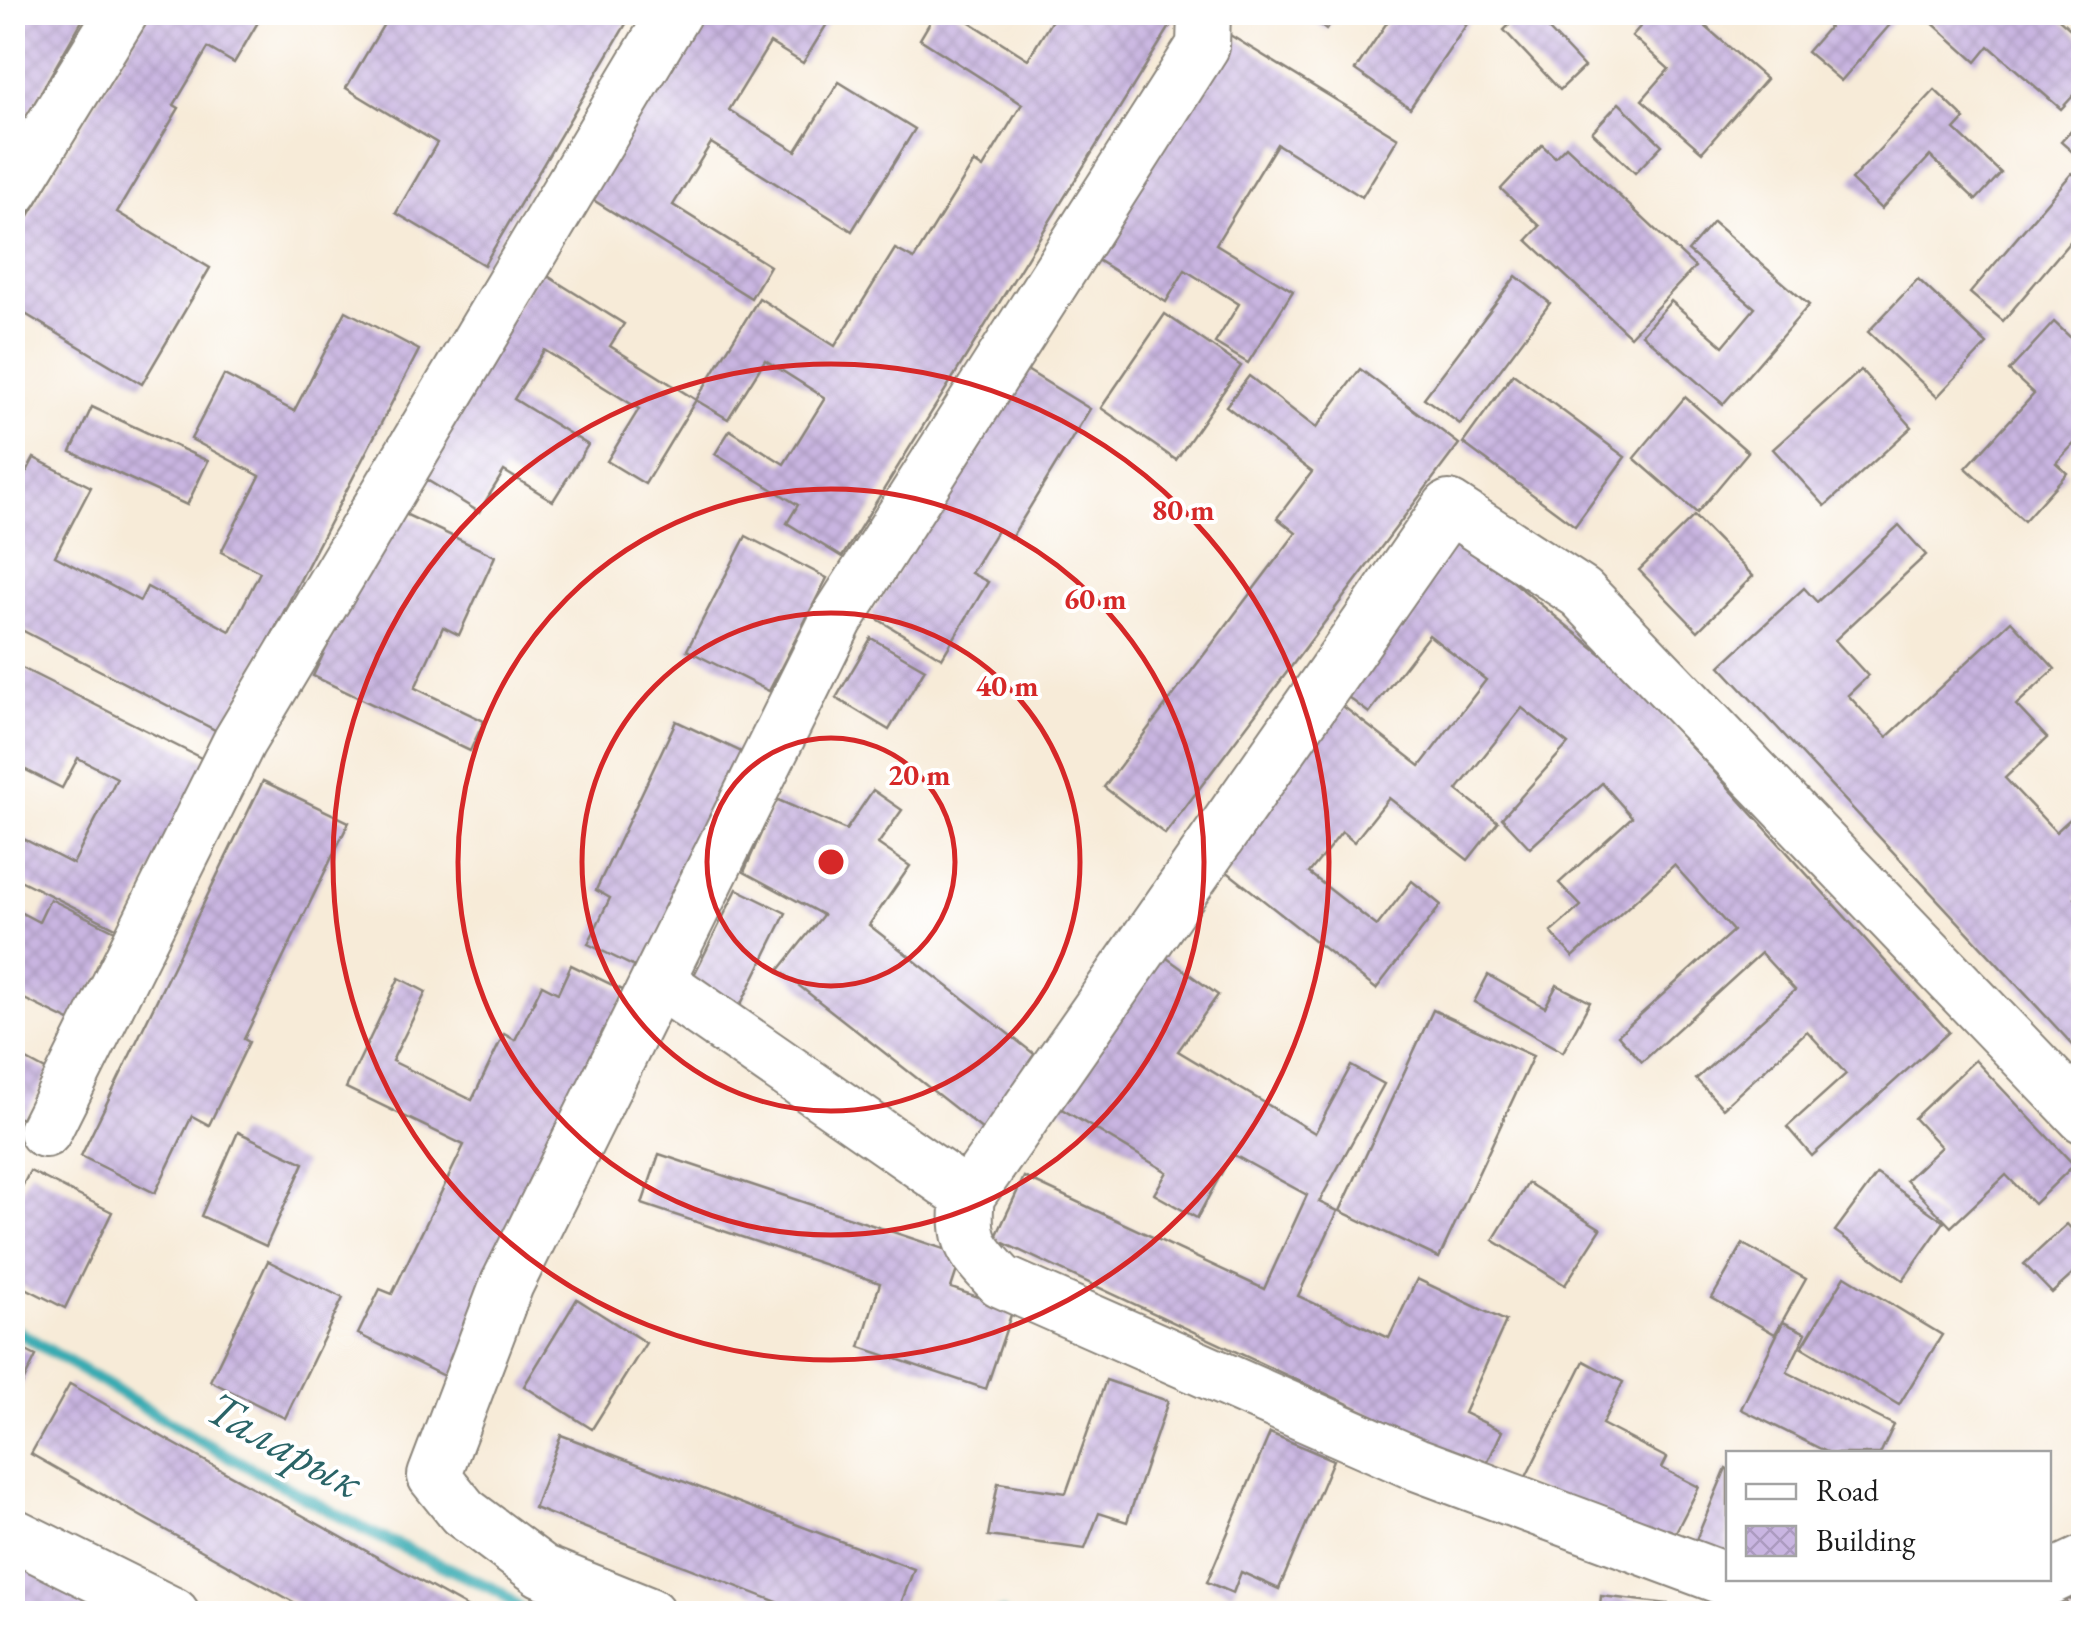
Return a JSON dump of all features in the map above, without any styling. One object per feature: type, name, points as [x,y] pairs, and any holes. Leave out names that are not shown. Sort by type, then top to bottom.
[{"type":"street","points":[[12,191],[122,12]]},
{"type":"street","points":[[45,1131],[239,742],[675,12]]},
{"type":"street","points":[[648,1614],[542,1571],[463,1512],[434,1476],[507,1284],[837,619],[1203,46],[1204,12]]},
{"type":"street","points":[[1726,1579],[1416,1464],[1001,1282],[971,1248],[966,1220],[968,1196],[1448,507],[1581,592],[2084,1117]]},
{"type":"street","points":[[658,980],[968,1196]]},
{"type":"street","points":[[12,1534],[173,1614]]},
{"type":"street","points":[[2051,1577],[2084,1562]]},
{"type":"street","points":[[1730,1581],[1776,1598],[1990,1606],[2043,1581]]},
{"type":"building","points":[[12,12],[87,12],[12,142]]},
{"type":"building","points":[[150,12],[264,12],[234,63],[208,48],[174,105],[179,108],[117,212],[210,268],[142,384],[12,306],[12,244]]},
{"type":"building","points":[[391,12],[633,12],[484,265],[396,213],[437,143],[346,88]]},
{"type":"building","points":[[693,12],[820,12],[830,19],[803,63],[770,43],[729,110],[796,151],[839,82],[915,129],[852,231],[711,143],[673,205],[770,266],[751,298],[582,193]]},
{"type":"building","points":[[936,12],[954,12],[1028,59],[1057,12],[1179,12],[842,557],[787,523],[798,505],[715,454],[730,430],[784,464],[825,398],[765,360],[728,419],[696,400],[759,298],[835,346],[895,249],[914,259],[974,162],[983,168],[1022,104],[920,39]]},
{"type":"building","points":[[1304,12],[1339,12],[1326,30]]},
{"type":"building","points":[[1394,12],[1475,12],[1410,108],[1355,70]]},
{"type":"building","points":[[1522,12],[1532,12],[1584,67],[1560,90],[1504,30]]},
{"type":"building","points":[[1653,12],[1717,12],[1705,26],[1766,79],[1702,152],[1642,100],[1669,69],[1632,36]]},
{"type":"building","points":[[1842,12],[1901,12],[1841,81],[1807,52]]},
{"type":"building","points":[[1920,12],[2051,12],[2084,41],[2084,84],[2061,109],[1989,46],[1976,62]]},
{"type":"building","points":[[1225,32],[1398,138],[1362,197],[1277,144],[1216,244],[1293,291],[1248,363],[1215,343],[1239,304],[1185,270],[1166,302],[1089,255]]},
{"type":"building","points":[[1935,90],[1965,119],[1955,130],[2001,173],[1976,200],[1930,156],[1881,209],[1851,180]]},
{"type":"building","points":[[1619,103],[1662,145],[1635,173],[1592,132]]},
{"type":"building","points":[[2084,117],[2084,162],[2061,142]]},
{"type":"building","points":[[1542,145],[1555,157],[1566,146],[1695,267],[1630,336],[1527,240],[1540,226],[1501,189]]},
{"type":"building","points":[[2072,173],[2084,183],[2084,225],[2003,321],[1970,293]]},
{"type":"building","points":[[1713,222],[1809,305],[1723,404],[1642,334],[1671,301],[1723,346],[1755,308],[1688,251]]},
{"type":"building","points":[[538,270],[624,324],[610,346],[696,400],[645,484],[607,461],[639,409],[544,350],[514,399],[588,445],[553,501],[504,471],[479,512],[414,472]]},
{"type":"building","points":[[1516,276],[1550,303],[1460,424],[1424,398]]},
{"type":"building","points":[[1918,279],[1987,344],[1937,397],[1868,332]]},
{"type":"building","points":[[346,311],[419,350],[221,733],[12,625],[12,500],[34,458],[91,487],[55,556],[140,601],[147,587],[230,631],[260,572],[221,552],[260,476],[191,439],[224,375],[294,411]]},
{"type":"building","points":[[1165,314],[1241,366],[1176,460],[1101,408]]},
{"type":"building","points":[[2054,322],[2084,350],[2084,410],[2075,419],[2084,427],[2084,433],[2056,463],[2067,473],[2024,521],[1966,468],[2034,394],[2009,371]]},
{"type":"building","points":[[1022,367],[1090,409],[1011,538],[998,529],[971,573],[988,582],[942,658],[871,615]]},
{"type":"building","points":[[1360,369],[1459,444],[1165,834],[1104,787],[1296,533],[1277,518],[1312,472],[1226,406],[1249,376],[1316,428]]},
{"type":"building","points":[[1861,370],[1912,427],[1825,506],[1773,449]]},
{"type":"building","points":[[1513,374],[1625,457],[1575,526],[1463,443]]},
{"type":"building","points":[[1685,397],[1748,452],[1697,513],[1634,458]]},
{"type":"building","points":[[92,407],[208,461],[187,505],[71,452]]},
{"type":"building","points":[[392,508],[495,556],[459,635],[443,627],[415,688],[484,721],[470,751],[313,676]]},
{"type":"building","points":[[1694,516],[1753,576],[1698,631],[1639,570]]},
{"type":"building","points":[[1899,525],[1926,555],[1835,640],[1868,676],[1848,695],[1887,737],[2011,621],[2055,669],[2016,705],[2047,738],[2005,778],[2056,832],[2070,819],[2084,834],[2084,890],[2075,898],[2084,907],[2084,1057],[1720,666],[1804,588],[1817,602]]},
{"type":"building","points":[[746,536],[827,578],[769,691],[687,650]]},
{"type":"building","points":[[1460,538],[1628,676],[1949,1032],[1812,1156],[1787,1127],[1846,1074],[1807,1031],[1723,1108],[1696,1079],[1795,990],[1761,953],[1642,1062],[1618,1035],[1733,931],[1674,865],[1573,957],[1551,932],[1581,906],[1559,883],[1632,817],[1602,783],[1530,848],[1502,818],[1568,744],[1522,708],[1457,790],[1498,822],[1468,860],[1389,798],[1354,842],[1342,832],[1309,873],[1377,926],[1412,881],[1441,905],[1376,989],[1211,859],[1335,700],[1420,766],[1486,680],[1429,635],[1369,713],[1340,691]]},
{"type":"building","points":[[871,638],[925,669],[889,730],[836,698]]},
{"type":"building","points":[[12,663],[207,761],[122,931],[12,876],[12,833],[73,864],[117,778],[78,758],[62,788],[12,763]]},
{"type":"building","points":[[676,721],[746,754],[643,971],[588,944],[610,898],[596,890]]},
{"type":"building","points":[[263,781],[349,822],[244,1039],[249,1042],[209,1125],[192,1116],[155,1193],[81,1156]]},
{"type":"building","points":[[873,790],[902,810],[878,844],[910,866],[869,925],[1038,1057],[983,1130],[779,970],[823,915],[744,872],[776,799],[846,830]]},
{"type":"building","points":[[737,889],[786,913],[740,1006],[691,981]]},
{"type":"building","points":[[50,899],[121,934],[76,1024],[12,993],[12,968],[16,960],[12,958],[12,908],[39,922]]},
{"type":"building","points":[[1149,945],[1218,995],[1178,1051],[1315,1133],[1351,1066],[1384,1084],[1319,1202],[1338,1211],[1298,1296],[1389,1338],[1417,1279],[1506,1321],[1464,1413],[1502,1431],[1485,1468],[995,1239],[1024,1177],[1264,1289],[1307,1195],[1232,1154],[1197,1218],[1154,1194],[1167,1172],[1045,1099]]},
{"type":"building","points":[[571,965],[627,992],[456,1382],[358,1334],[380,1289],[392,1294],[464,1145],[346,1088],[399,978],[426,992],[392,1061],[472,1100],[504,1034],[515,1040],[542,985],[558,993]]},
{"type":"building","points":[[1488,975],[1545,1007],[1557,985],[1590,1002],[1563,1052],[1474,1002]]},
{"type":"building","points":[[1433,1010],[1533,1056],[1439,1258],[1340,1211]]},
{"type":"building","points":[[12,1052],[49,1072],[23,1120],[12,1114]]},
{"type":"building","points":[[1975,1060],[2074,1165],[2034,1204],[2006,1175],[1951,1227],[1906,1180],[1941,1147],[1914,1118]]},
{"type":"building","points":[[238,1132],[304,1163],[266,1246],[201,1216]]},
{"type":"building","points":[[659,1154],[962,1255],[951,1288],[1013,1309],[986,1389],[860,1347],[880,1283],[642,1204]]},
{"type":"building","points":[[30,1171],[112,1212],[65,1308],[12,1281],[12,1207]]},
{"type":"building","points":[[1877,1174],[1944,1222],[1903,1280],[1835,1231]]},
{"type":"building","points":[[1528,1183],[1601,1229],[1565,1285],[1493,1240]]},
{"type":"building","points":[[2067,1224],[2084,1243],[2084,1264],[2052,1293],[2024,1264]]},
{"type":"building","points":[[1743,1244],[1806,1279],[1775,1334],[1712,1298]]},
{"type":"building","points":[[268,1261],[343,1298],[285,1418],[210,1381]]},
{"type":"building","points":[[1845,1276],[1942,1335],[1899,1405],[1802,1347]]},
{"type":"building","points":[[577,1299],[646,1343],[592,1429],[524,1386]]},
{"type":"building","points":[[1783,1322],[1806,1333],[1787,1372],[1894,1425],[1881,1451],[1825,1451],[1741,1409]]},
{"type":"building","points":[[12,1344],[36,1356],[12,1405]]},
{"type":"building","points":[[1584,1361],[1623,1382],[1602,1424],[1667,1458],[1662,1468],[1699,1487],[1665,1553],[1524,1481]]},
{"type":"building","points":[[1106,1380],[1168,1401],[1127,1522],[1099,1513],[1085,1549],[988,1536],[998,1483],[1066,1493]]},
{"type":"building","points":[[70,1384],[479,1614],[315,1614],[135,1513],[31,1454]]},
{"type":"building","points":[[1270,1433],[1333,1460],[1279,1589],[1241,1572],[1233,1593],[1207,1582]]},
{"type":"building","points":[[561,1435],[914,1569],[897,1614],[808,1614],[534,1508]]},
{"type":"building","points":[[1726,1468],[1726,1561],[1693,1547]]},
{"type":"building","points":[[12,1551],[132,1614],[12,1614]]},
{"type":"building","points":[[1601,1596],[1669,1604],[1668,1614],[1599,1614]]},
{"type":"building","points":[[2067,1599],[2084,1601],[2084,1614],[2065,1614]]},
{"type":"waterway","name":"Таларык","points":[[12,1328],[197,1439],[369,1532],[500,1592],[526,1614]]}]
